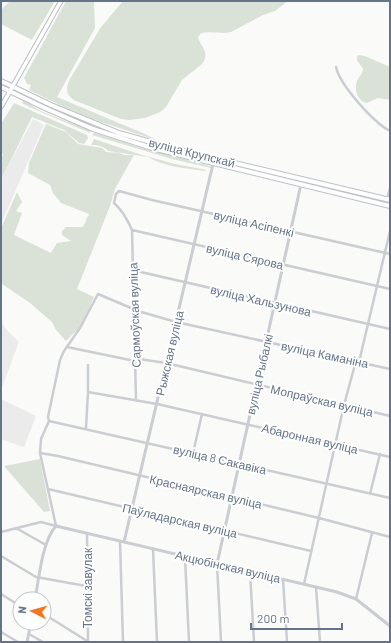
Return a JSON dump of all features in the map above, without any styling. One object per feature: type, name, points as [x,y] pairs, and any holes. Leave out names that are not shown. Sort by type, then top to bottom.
[{"type":"main road","points":[[1,107],[61,1]]},
{"type":"main road","name":"вуліца Крупскай","points":[[1,81],[11,89],[47,109],[111,135],[152,148],[213,164],[390,206]]},
{"type":"main road","name":"вуліца Крупскай","points":[[1,87],[11,89],[95,124],[153,143],[388,200]]},
{"type":"street","points":[[336,67],[338,75],[366,112],[381,126],[390,131]]},
{"type":"street","name":"Рыжская вуліца","points":[[122,542],[132,509],[148,443],[213,164]]},
{"type":"street","name":"вуліца Рыбалкі","points":[[217,564],[301,184]]},
{"type":"street","points":[[388,200],[390,188]]},
{"type":"street","name":"вуліца Асіпенкі","points":[[132,230],[130,224],[114,203],[116,194],[119,191],[152,200],[390,254]]},
{"type":"street","name":"вуліца Сярова","points":[[132,230],[390,289]]},
{"type":"street","name":"Сармоўская вуліца","points":[[132,230],[136,400]]},
{"type":"street","points":[[304,584],[344,405],[368,324],[390,231]]},
{"type":"street","name":"вуліца Хальзунова","points":[[132,270],[390,329]]},
{"type":"street","name":"вуліца Каманіна","points":[[66,347],[80,328],[98,294],[133,309],[176,322],[390,369]]},
{"type":"street","points":[[56,526],[40,453],[41,439],[49,421],[48,417],[60,360],[66,347]]},
{"type":"street","name":"Мопраўская вуліца","points":[[66,347],[135,361],[139,359],[166,363],[390,416]]},
{"type":"street","points":[[86,428],[88,365]]},
{"type":"street","name":"Абаронная вуліца","points":[[88,392],[157,404],[390,457]]},
{"type":"street","points":[[193,453],[202,414]]},
{"type":"street","name":"вуліца 8 Сакавіка","points":[[49,421],[86,428],[390,498]]},
{"type":"street","name":"Краснаярская вуліца","points":[[40,453],[232,497],[390,537]]},
{"type":"street","points":[[370,494],[380,454]]},
{"type":"street","name":"Паўладарская вуліца","points":[[48,489],[312,551]]},
{"type":"street","points":[[1,532],[40,522],[56,526]]},
{"type":"street","points":[[37,591],[46,545],[51,532],[56,526]]},
{"type":"street","name":"Акцюбінская вуліца","points":[[56,526],[337,592],[356,599],[390,626]]},
{"type":"street","points":[[16,528],[46,545]]},
{"type":"street","name":"Томскі завулак","points":[[87,533],[86,586],[88,641]]},
{"type":"street","points":[[356,599],[372,533]]},
{"type":"street","points":[[122,542],[123,642]]},
{"type":"street","points":[[153,549],[157,642]]},
{"type":"street","points":[[1,556],[39,578],[86,586]]},
{"type":"street","points":[[184,557],[189,642]]},
{"type":"street","points":[[217,564],[221,642]]},
{"type":"street","points":[[250,572],[254,642]]},
{"type":"street","points":[[283,579],[287,642]]},
{"type":"street","points":[[316,587],[320,642]]},
{"type":"street","points":[[1,594],[12,601]]},
{"type":"street","points":[[52,619],[88,641]]},
{"type":"street","points":[[27,642],[30,631]]},
{"type":"street","points":[[1,632],[18,642]]},
{"type":"street","points":[[29,634],[43,642]]},
{"type":"shaded area","points":[[10,1],[55,1],[32,40],[1,24],[1,10]]},
{"type":"shaded area","points":[[66,1],[94,1],[95,28],[57,97],[159,141],[95,120],[29,90],[31,85],[27,84],[24,78]]},
{"type":"shaded area","points":[[123,1],[288,1],[275,11],[263,15],[231,32],[208,32],[200,34],[198,38],[205,54],[202,64],[182,80],[166,107],[160,112],[145,118],[129,120],[121,119],[76,101],[70,97],[67,92],[67,86],[70,79],[101,27]]},
{"type":"shaded area","points":[[357,56],[365,56],[390,67],[390,100],[378,98],[367,103],[361,100],[356,91],[356,84],[363,69],[357,60]]},
{"type":"shaded area","points":[[23,100],[41,111],[88,129],[90,133],[27,106],[22,103]]},
{"type":"shaded area","points":[[14,103],[87,135],[88,138],[84,144],[79,143],[64,130],[32,117],[1,180],[1,158],[3,155],[1,149],[1,124]]},
{"type":"shaded area","points":[[33,119],[44,125],[1,224],[1,180]]},
{"type":"shaded area","points":[[46,124],[66,132],[78,144],[102,148],[106,152],[134,155],[115,189],[110,206],[77,289],[94,297],[82,325],[66,341],[56,330],[52,322],[30,303],[2,284],[1,281],[1,228],[17,192],[22,202],[16,211],[22,213],[14,235],[51,253],[57,243],[71,241],[62,235],[62,231],[66,227],[83,227],[89,214],[61,203],[53,193],[50,185],[28,173],[29,163]]},
{"type":"shaded area","points":[[97,132],[136,146],[207,165],[211,168],[172,159],[92,135]]},
{"type":"shaded area","points":[[94,139],[142,155],[175,164],[207,170],[204,171],[175,167],[148,157],[108,151],[100,146],[91,145]]},
{"type":"shaded area","points":[[1,321],[5,328],[19,342],[1,390]]},
{"type":"shaded area","points":[[1,399],[36,416],[24,447],[1,439]]},
{"type":"shaded area","points":[[40,459],[50,511],[44,512],[4,466]]}]
